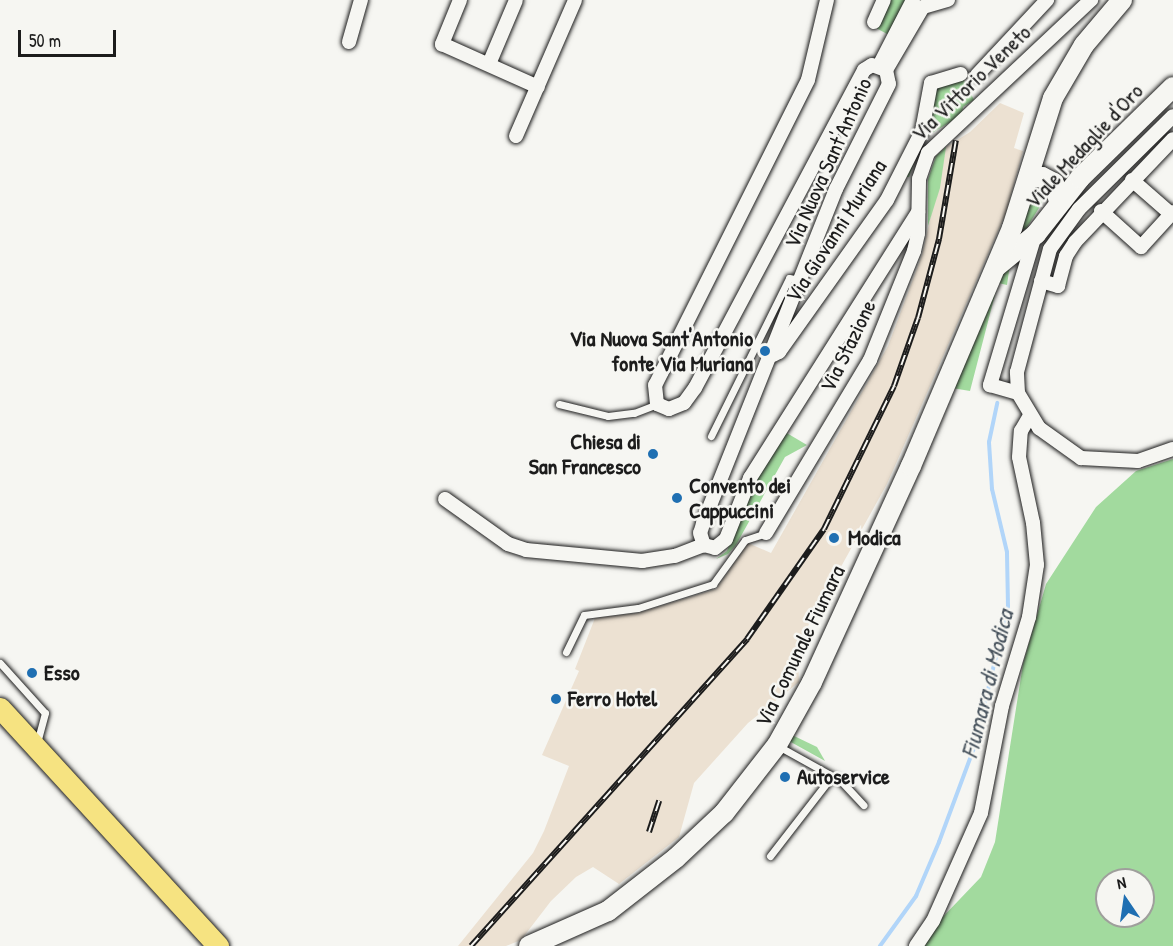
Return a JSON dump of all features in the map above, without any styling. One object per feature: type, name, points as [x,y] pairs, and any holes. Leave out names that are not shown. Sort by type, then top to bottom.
[{"type":"main road","points":[[0,708],[218,946]]},
{"type":"street","points":[[348,42],[361,0]]},
{"type":"street","points":[[460,0],[442,44],[538,87]]},
{"type":"street","points":[[489,64],[516,0]]},
{"type":"street","points":[[516,136],[575,0]]},
{"type":"street","points":[[657,404],[655,385],[808,80],[827,0]]},
{"type":"street","points":[[874,22],[884,0]]},
{"type":"street","points":[[883,67],[913,0]]},
{"type":"street","points":[[883,67],[923,7],[948,0]]},
{"type":"street","points":[[977,75],[1047,0]]},
{"type":"street","name":"Via Vittorio Veneto","points":[[914,251],[919,179],[932,148],[977,110],[1091,0]]},
{"type":"street","points":[[1018,393],[990,385],[1021,277],[1033,154],[1043,122],[1069,68],[1122,0]]},
{"type":"street","name":"Via Nuova Sant'Antonio","points":[[657,404],[662,408],[676,408],[695,388],[864,70],[883,67],[889,84],[836,189],[703,524],[701,539],[704,545]]},
{"type":"street","name":"Via Giovanni Muriana","points":[[771,356],[780,352],[887,200],[922,131],[931,83],[962,74]]},
{"type":"street","name":"Viale Medaglie d'Oro","points":[[994,269],[1173,87]]},
{"type":"street","points":[[1173,116],[1078,209],[1050,249],[1017,372],[1018,393],[1029,417],[1052,440],[1081,458],[1138,461],[1173,449]]},
{"type":"street","points":[[1041,281],[1058,286],[1066,255],[1101,211],[1132,180],[1170,148]]},
{"type":"street","points":[[1029,178],[1042,177],[1054,183],[1059,202]]},
{"type":"street","points":[[1101,211],[1141,247],[1172,213],[1132,180]]},
{"type":"street","points":[[445,499],[508,544],[526,550],[642,561],[675,556],[704,545],[715,548],[726,539],[750,478],[895,242],[918,212]]},
{"type":"street","points":[[1024,238],[1050,249]]},
{"type":"street","name":"Via Stazione","points":[[766,533],[870,360],[914,251]]},
{"type":"street","name":"Via Comunale Fiumara","points":[[529,946],[608,911],[676,858],[724,813],[777,745],[812,682],[911,466],[994,269]]},
{"type":"street","points":[[916,946],[933,921],[981,813],[1002,706],[1029,617],[1037,565],[1033,524],[1019,457],[1021,431],[1029,417]]},
{"type":"lane","points":[[711,436],[789,278],[800,280]]},
{"type":"lane","points":[[558,404],[608,416],[634,413],[657,404]]},
{"type":"lane","points":[[566,652],[584,615],[638,608],[713,584],[745,540],[766,533]]},
{"type":"lane","points":[[0,663],[45,713],[36,748]]},
{"type":"lane","points":[[777,745],[832,776],[863,805]]},
{"type":"lane","points":[[770,856],[832,776]]},
{"type":"shaded area","points":[[1000,103],[1024,113],[1014,148],[1023,151],[1006,213],[887,484],[808,626],[798,659],[799,682],[748,723],[694,783],[679,837],[619,884],[593,867],[576,877],[551,901],[521,940],[506,946],[458,946],[533,853],[544,831],[569,766],[542,755],[579,671],[575,669],[595,618],[638,613],[716,589],[748,543],[771,553],[888,346],[922,255],[946,147],[970,132]]},
{"type":"green space","points":[[890,0],[906,0],[889,35],[876,28]]},
{"type":"green space","points":[[963,78],[974,100],[963,107],[962,115],[927,136],[920,145],[909,177],[903,177],[932,88]]},
{"type":"green space","points":[[946,147],[940,188],[928,226],[928,179],[936,156]]},
{"type":"green space","points":[[1039,193],[1042,203],[1026,229],[1022,229],[1030,197]]},
{"type":"green space","points":[[1004,262],[1010,264],[1007,285],[998,283],[970,391],[952,388]]},
{"type":"green space","points":[[785,432],[807,445],[785,457],[736,545],[728,554],[716,559],[727,551],[752,484]]},
{"type":"green space","points":[[1173,459],[1173,946],[915,946],[981,877],[995,842],[1023,664],[1046,584],[1096,507],[1136,471]]},
{"type":"green space","points":[[792,735],[817,747],[825,761],[789,741]]},
{"type":"waterway","name":"Fiumara di Modica","points":[[880,946],[916,896],[939,842],[974,748],[1008,606],[1007,552],[992,489],[989,442],[997,403]]},
{"type":"railway","points":[[471,946],[747,639],[824,529],[894,386],[918,318],[939,239],[956,140]]},
{"type":"railway","points":[[649,832],[659,801]]},
{"type":"place","name":"Via Nuova Sant'Antonio fonte Via Muriana","points":[[765,351]]},
{"type":"place","name":"Chiesa di San Francesco","points":[[653,454]]},
{"type":"place","name":"Convento dei Cappuccini","points":[[677,498]]},
{"type":"place","name":"Modica","points":[[834,538]]},
{"type":"place","name":"Esso","points":[[32,673]]},
{"type":"place","name":"Ferro Hotel","points":[[556,699]]},
{"type":"place","name":"Autoservice","points":[[785,777]]}]
